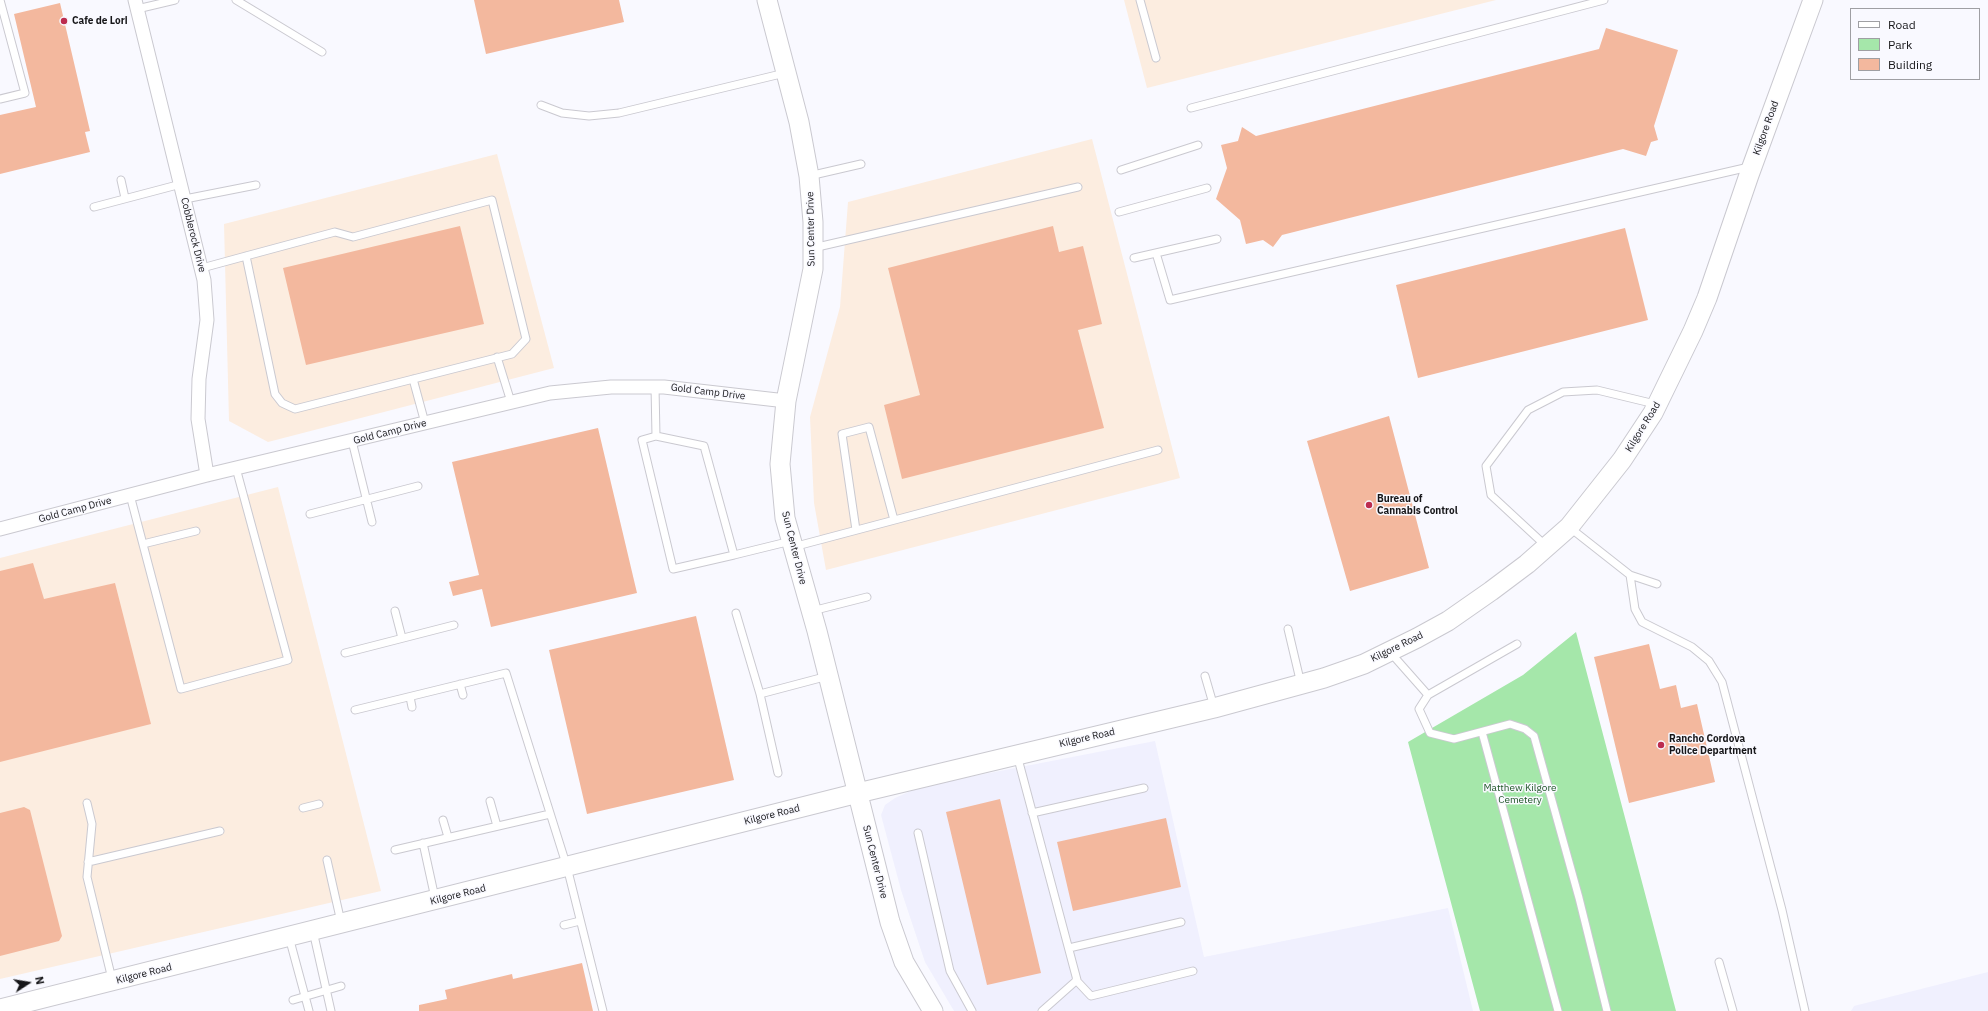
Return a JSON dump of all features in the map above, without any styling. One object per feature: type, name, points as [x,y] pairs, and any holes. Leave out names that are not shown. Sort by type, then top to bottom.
[{"type":"street","name":"Sun Center Drive","points":[[767,0],[799,122],[809,176],[813,248],[812,269],[786,401],[780,464],[785,518],[829,676],[890,922],[904,962],[933,1011]]},
{"type":"street","name":"Kilgore Road","points":[[0,1009],[858,793],[1214,708],[1301,684],[1364,664],[1448,621],[1491,591],[1569,527],[1622,460],[1658,405],[1707,298],[1752,166],[1812,0]]},
{"type":"street","name":"Cobblerock Drive","points":[[136,4],[202,268],[207,320],[199,379],[198,419],[207,476]]},
{"type":"street","name":"Gold Camp Drive","points":[[0,529],[236,468],[550,393],[611,387],[655,387],[691,389],[786,401]]},
{"type":"lane","points":[[0,0],[25,93],[0,99]]},
{"type":"lane","points":[[136,4],[175,0]]},
{"type":"lane","points":[[236,0],[322,52]]},
{"type":"lane","points":[[1140,0],[1156,58]]},
{"type":"lane","points":[[1191,108],[1604,0]]},
{"type":"lane","points":[[541,105],[562,113],[589,116],[619,113],[786,73]]},
{"type":"lane","points":[[1122,170],[1198,145]]},
{"type":"lane","points":[[809,176],[861,164]]},
{"type":"lane","points":[[1156,253],[1170,300],[1752,166]]},
{"type":"lane","points":[[121,180],[125,198]]},
{"type":"lane","points":[[94,207],[181,184]]},
{"type":"lane","points":[[185,199],[256,185]]},
{"type":"lane","points":[[813,248],[1078,187]]},
{"type":"lane","points":[[1119,212],[1207,188]]},
{"type":"lane","points":[[202,268],[246,256],[335,232],[352,237],[492,200],[526,339],[512,354],[295,409],[282,403],[275,394],[246,256]]},
{"type":"lane","points":[[1134,258],[1217,239]]},
{"type":"lane","points":[[497,357],[511,402]]},
{"type":"lane","points":[[413,379],[425,423]]},
{"type":"lane","points":[[655,387],[656,436]]},
{"type":"lane","points":[[1547,546],[1491,495],[1486,466],[1528,410],[1563,392],[1597,390],[1658,405]]},
{"type":"lane","points":[[856,530],[842,434],[869,427],[894,520]]},
{"type":"lane","points":[[734,555],[704,446],[656,436],[642,440],[673,569],[856,530],[1158,450]]},
{"type":"lane","points":[[352,441],[372,522]]},
{"type":"lane","points":[[130,496],[181,689],[288,660],[236,468]]},
{"type":"lane","points":[[310,514],[418,486]]},
{"type":"lane","points":[[1569,527],[1630,575],[1657,584]]},
{"type":"lane","points":[[143,544],[196,531]]},
{"type":"lane","points":[[1630,575],[1635,609],[1642,622],[1692,647],[1709,661],[1722,682],[1780,904],[1805,1011]]},
{"type":"lane","points":[[811,612],[867,597]]},
{"type":"lane","points":[[395,610],[402,638]]},
{"type":"lane","points":[[736,613],[760,694],[778,773]]},
{"type":"lane","points":[[345,653],[454,625]]},
{"type":"lane","points":[[1288,629],[1301,684]]},
{"type":"lane","points":[[1517,644],[1428,695],[1419,709],[1430,733],[1454,739],[1510,724],[1525,729],[1534,736],[1579,898],[1607,1011]]},
{"type":"lane","points":[[1389,652],[1428,695]]},
{"type":"lane","points":[[355,710],[506,673],[567,867],[603,1011]]},
{"type":"lane","points":[[760,694],[829,676]]},
{"type":"lane","points":[[1206,676],[1214,708]]},
{"type":"lane","points":[[460,684],[463,695]]},
{"type":"lane","points":[[410,697],[412,706]]},
{"type":"lane","points":[[1482,732],[1558,1011]]},
{"type":"lane","points":[[1017,755],[1069,948],[1076,980],[1091,996],[1193,971]]},
{"type":"lane","points":[[1032,813],[1144,788]]},
{"type":"lane","points":[[490,801],[497,826]]},
{"type":"lane","points":[[87,803],[92,824],[87,877],[112,982]]},
{"type":"lane","points":[[303,808],[319,804]]},
{"type":"lane","points":[[396,850],[550,814]]},
{"type":"lane","points":[[443,820],[448,837]]},
{"type":"lane","points":[[88,862],[220,831]]},
{"type":"lane","points":[[918,833],[950,971],[972,1011]]},
{"type":"lane","points":[[423,843],[435,900]]},
{"type":"lane","points":[[327,860],[342,924]]},
{"type":"lane","points":[[564,925],[580,921]]},
{"type":"lane","points":[[1069,948],[1181,922]]},
{"type":"lane","points":[[313,931],[332,1011]]},
{"type":"lane","points":[[289,937],[309,1011]]},
{"type":"lane","points":[[1719,962],[1733,1011]]},
{"type":"lane","points":[[1042,1011],[1076,980]]},
{"type":"lane","points":[[293,1000],[305,995],[341,986]]},
{"type":"shaded area","points":[[1124,0],[1496,0],[1147,88]]},
{"type":"shaded area","points":[[1092,139],[1180,478],[826,570],[814,503],[810,417],[840,307],[848,202]]},
{"type":"shaded area","points":[[497,154],[554,368],[268,442],[229,421],[224,224]]},
{"type":"shaded area","points":[[278,487],[381,891],[0,979],[0,558]]},
{"type":"shaded area","points":[[1155,741],[1204,957],[1448,908],[1473,1011],[954,1011],[925,962],[901,890],[881,815],[885,805],[895,798],[922,786]]},
{"type":"shaded area","points":[[1988,972],[1988,1011],[1851,1011],[1854,1006]]},
{"type":"green space","name":"Matthew Kilgore Cemetery","points":[[1576,632],[1676,1011],[1480,1011],[1408,742],[1523,675]]},
{"type":"building","points":[[474,0],[619,0],[624,22],[486,54]]},
{"type":"building","points":[[60,3],[90,131],[85,132],[90,152],[0,174],[0,115],[36,107],[14,14]]},
{"type":"building","points":[[1606,28],[1678,50],[1654,126],[1658,140],[1651,142],[1646,156],[1623,149],[1282,235],[1273,247],[1263,240],[1246,244],[1240,220],[1216,199],[1227,168],[1221,145],[1238,141],[1242,127],[1256,136],[1599,49]]},
{"type":"building","points":[[460,226],[484,324],[306,365],[283,268]]},
{"type":"building","points":[[1053,226],[1059,252],[1083,246],[1102,324],[1078,330],[1104,428],[902,479],[884,405],[920,395],[888,268]]},
{"type":"building","points":[[1625,228],[1648,320],[1418,378],[1396,285]]},
{"type":"building","name":"Bureau of Cannabis Control","points":[[1389,416],[1429,568],[1350,591],[1307,441]]},
{"type":"building","points":[[598,428],[637,593],[491,627],[482,589],[453,596],[449,582],[479,575],[452,462]]},
{"type":"building","points":[[33,563],[44,599],[115,583],[151,724],[0,762],[0,571]]},
{"type":"building","points":[[696,616],[734,780],[587,814],[549,650]]},
{"type":"building","name":"Rancho Cordova Police Department","points":[[1649,644],[1660,689],[1676,685],[1681,708],[1697,704],[1715,782],[1629,803],[1594,657]]},
{"type":"building","points":[[1000,799],[1041,973],[987,985],[946,812]]},
{"type":"building","points":[[24,807],[30,810],[62,936],[59,941],[0,956],[0,813]]},
{"type":"building","points":[[1166,818],[1181,887],[1073,911],[1057,842]]},
{"type":"building","points":[[582,963],[593,1011],[419,1011],[419,1005],[447,999],[445,990],[512,974],[513,979]]},
{"type":"place","name":"Cafe de Lori","points":[[64,21]]},
{"type":"place","name":"Bureau of Cannabis Control","points":[[1369,505]]},
{"type":"place","name":"Rancho Cordova Police Department","points":[[1661,745]]}]
